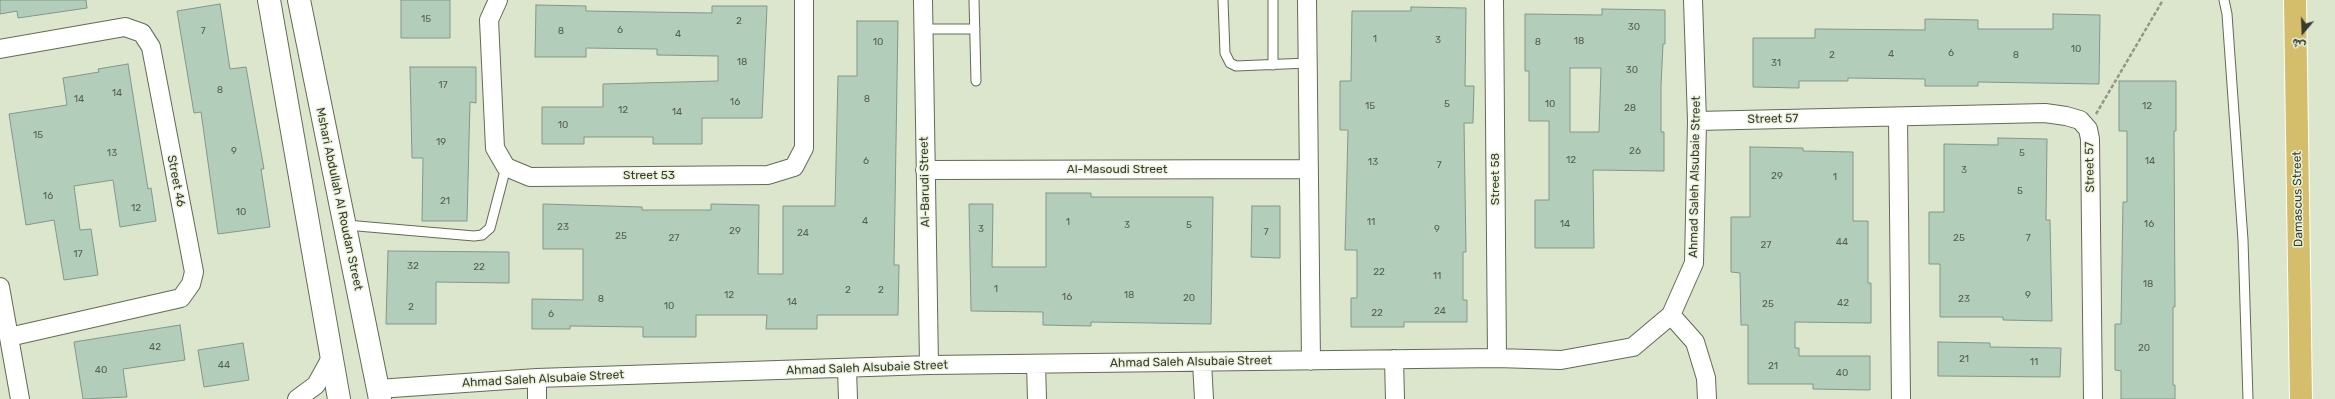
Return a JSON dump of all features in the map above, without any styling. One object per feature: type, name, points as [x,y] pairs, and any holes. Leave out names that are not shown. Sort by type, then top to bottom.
[{"type":"main road","name":"Damascus Street","points":[[2295,0],[2301,397]]},
{"type":"street","points":[[269,0],[339,399]]},
{"type":"street","name":"Mshari Abdullah Al Roudan Street","points":[[299,0],[379,394]]},
{"type":"street","points":[[498,0],[489,20],[495,148],[506,167]]},
{"type":"street","name":"Street 53","points":[[506,167],[530,177],[768,175],[794,167],[804,148],[804,0]]},
{"type":"street","name":"Al-Barudi Street","points":[[923,0],[929,365]]},
{"type":"street","points":[[1307,0],[1311,361]]},
{"type":"street","name":"Street 58","points":[[1494,0],[1497,358]]},
{"type":"street","name":"Ahmad Saleh Alsubaie Street","points":[[379,394],[537,378],[848,369],[929,365],[1036,365],[1497,358],[1561,360],[1633,347],[1671,315],[1694,263],[1696,121],[1693,0]]},
{"type":"street","name":"Street 46","points":[[0,49],[125,27],[142,33],[150,47],[194,272],[191,284],[181,298],[9,337]]},
{"type":"street","points":[[287,102],[304,107],[313,104],[318,97]]},
{"type":"street","name":"Street 57","points":[[1696,121],[2045,113],[2080,120],[2088,129],[2093,399]]},
{"type":"street","points":[[1898,117],[1902,399]]},
{"type":"street","points":[[298,166],[302,150],[308,143],[317,144],[324,148],[334,169]]},
{"type":"street","name":"Al-Masoudi Street","points":[[925,170],[1309,169]]},
{"type":"street","points":[[0,287],[20,399]]},
{"type":"street","points":[[1671,315],[1695,342],[1706,378],[1707,399]]},
{"type":"street","points":[[297,399],[316,385],[332,356]]},
{"type":"street","points":[[1394,359],[1395,399]]},
{"type":"street","points":[[1202,362],[1204,399]]},
{"type":"street","points":[[1036,365],[1037,399]]},
{"type":"street","points":[[848,369],[848,399]]},
{"type":"street","points":[[537,378],[537,399]]},
{"type":"lane","points":[[974,0],[976,81]]},
{"type":"lane","points":[[1223,0],[1224,53],[1230,63],[1236,66],[1308,63]]},
{"type":"lane","points":[[1273,0],[1273,64]]},
{"type":"lane","points":[[2224,0],[2227,14],[2243,240],[2248,399]]},
{"type":"lane","points":[[924,29],[975,29]]},
{"type":"lane","points":[[346,226],[474,236],[482,234],[490,228],[506,167]]},
{"type":"path","points":[[2088,129],[2163,0]]},
{"type":"building","points":[[0,0],[86,0],[87,8],[18,18],[17,11],[0,14]]},
{"type":"building","points":[[401,0],[450,0],[450,38],[401,38]]},
{"type":"building","points":[[220,4],[230,69],[246,67],[264,169],[261,169],[270,227],[218,234],[201,112],[194,113],[177,11]]},
{"type":"building","points":[[536,5],[586,6],[586,11],[712,13],[712,6],[767,6],[762,118],[702,118],[702,144],[653,144],[653,137],[584,137],[584,144],[542,144],[542,107],[603,107],[603,84],[718,81],[718,56],[657,55],[657,49],[586,48],[586,57],[535,57]]},
{"type":"building","points":[[1411,7],[1466,8],[1465,86],[1474,86],[1473,123],[1464,123],[1466,252],[1463,252],[1463,300],[1467,300],[1467,322],[1404,322],[1404,327],[1351,327],[1351,298],[1357,298],[1357,250],[1345,250],[1348,130],[1340,130],[1340,81],[1351,81],[1352,11],[1411,11]]},
{"type":"building","points":[[1602,9],[1665,10],[1665,44],[1663,44],[1661,86],[1661,132],[1664,132],[1664,171],[1593,170],[1594,248],[1535,248],[1535,200],[1549,200],[1549,121],[1529,121],[1529,71],[1525,71],[1525,14],[1602,15]],"holes":[[[1570,68],[1601,68],[1599,132],[1570,132]]]},
{"type":"building","points":[[2053,14],[2100,15],[2099,84],[1978,82],[1978,86],[1925,86],[1925,79],[1848,78],[1848,81],[1799,81],[1799,88],[1753,87],[1753,38],[1815,38],[1815,29],[1925,30],[1925,19],[1978,20],[1978,29],[2053,29]]},
{"type":"building","points":[[857,21],[898,21],[894,265],[899,265],[898,315],[817,315],[817,329],[766,329],[767,315],[696,315],[696,337],[643,337],[643,327],[570,326],[570,329],[532,329],[532,299],[583,300],[583,249],[543,249],[543,204],[642,207],[642,210],[711,210],[711,204],[759,205],[758,274],[783,274],[783,206],[835,206],[838,76],[857,76]]},
{"type":"building","points":[[128,64],[148,189],[151,188],[156,221],[120,227],[113,180],[74,186],[80,230],[91,229],[98,275],[64,280],[54,220],[26,225],[9,114],[67,105],[63,78],[99,72],[98,69]]},
{"type":"building","points":[[410,67],[476,67],[476,103],[470,102],[467,221],[422,221],[423,158],[412,158]]},
{"type":"building","points":[[2119,81],[2176,81],[2176,131],[2174,131],[2175,307],[2173,307],[2173,385],[2175,385],[2175,399],[2121,399],[2121,371],[2115,370],[2115,324],[2121,324],[2123,202],[2127,202],[2127,131],[2119,131]]},
{"type":"building","points":[[1998,138],[2047,139],[2046,220],[2050,220],[2052,321],[2003,320],[2003,317],[1940,317],[1940,264],[1929,264],[1929,212],[1944,212],[1944,144],[1998,145]]},
{"type":"building","points":[[1750,147],[1803,148],[1803,151],[1853,152],[1853,221],[1868,221],[1868,283],[1871,283],[1871,323],[1795,322],[1795,348],[1799,348],[1799,356],[1870,356],[1870,390],[1813,389],[1813,384],[1748,384],[1748,325],[1741,325],[1740,273],[1731,272],[1731,217],[1750,217]]},
{"type":"building","points":[[1046,193],[1091,193],[1091,197],[1213,197],[1211,324],[1091,322],[1091,326],[1043,325],[1043,312],[971,311],[969,204],[993,204],[992,267],[1046,267]]},
{"type":"building","points":[[1252,206],[1280,206],[1280,258],[1251,257]]},
{"type":"building","points":[[388,251],[509,252],[509,283],[436,282],[436,324],[386,324]]},
{"type":"building","points":[[180,325],[185,360],[123,369],[127,397],[83,399],[74,342]]},
{"type":"building","points":[[1938,342],[1990,343],[1990,347],[2061,348],[2060,377],[1938,376]]},
{"type":"building","points":[[243,343],[249,380],[204,387],[198,350]]}]
